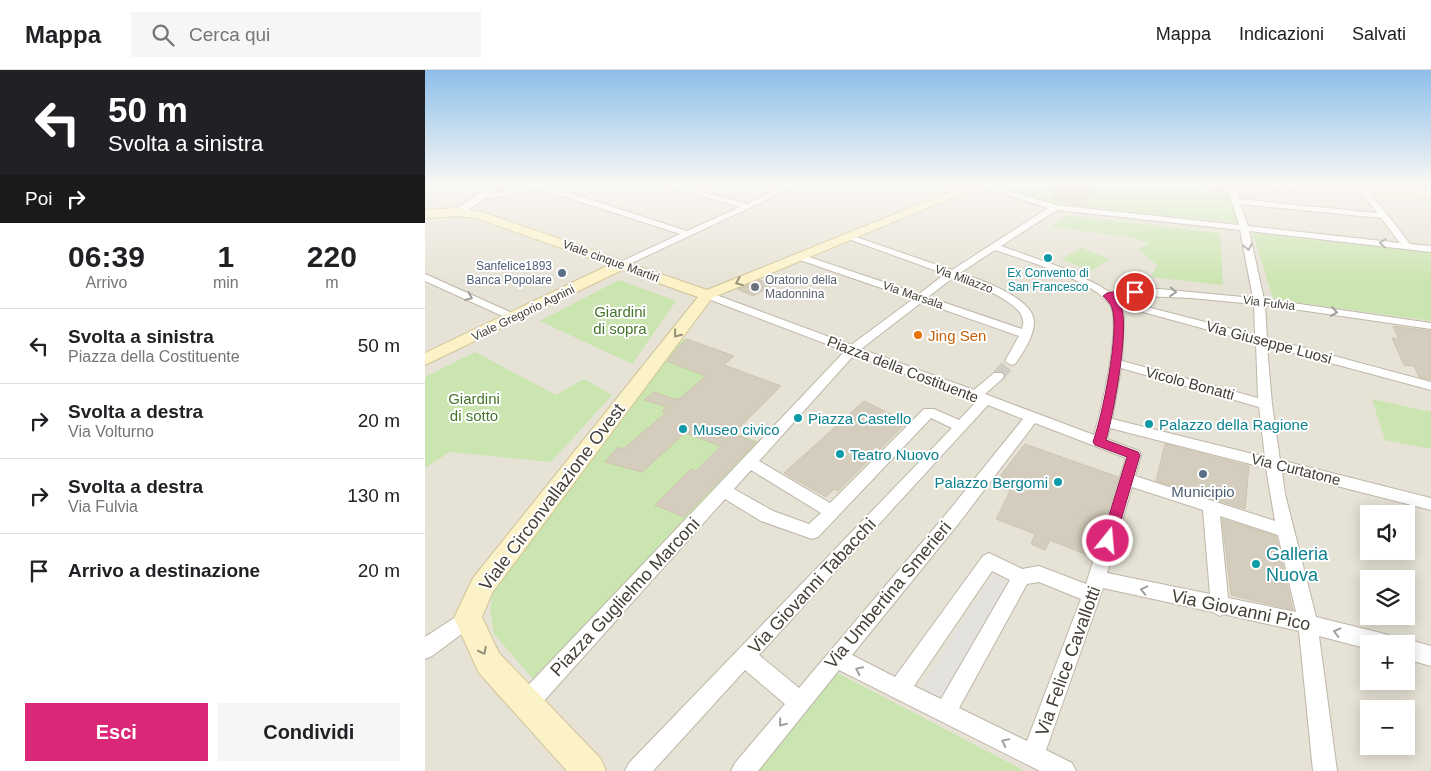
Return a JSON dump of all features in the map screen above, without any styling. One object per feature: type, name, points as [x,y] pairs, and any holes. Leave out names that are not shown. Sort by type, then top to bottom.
[{"type":"main road","name":"Viale cinque Martiri","points":[[483,217],[707,295]]},
{"type":"main road","points":[[707,295],[899,217]]},
{"type":"main road","name":"Viale Gregorio Agnini","points":[[425,360],[621,265]]},
{"type":"main road","name":"Viale Circonvallazione Ovest","points":[[468,618],[483,586],[707,295]]},
{"type":"main road","points":[[468,618],[489,663],[589,771]]},
{"type":"street","points":[[634,217],[687,234]]},
{"type":"street","points":[[621,265],[724,217]]},
{"type":"street","points":[[831,511],[749,462],[853,350],[919,297],[1040,217]]},
{"type":"street","points":[[1142,217],[1431,249]]},
{"type":"street","points":[[1240,217],[1259,302],[1265,404],[1277,494],[1308,624],[1325,771]]},
{"type":"street","points":[[1384,217],[1407,246]]},
{"type":"street","name":"Via Milazzo","points":[[847,238],[991,287],[1006,295],[1026,314],[1029,321],[1027,334]]},
{"type":"street","name":"Via Giuseppe Luosi","points":[[993,246],[1091,283],[1107,296],[1147,310],[1431,386]]},
{"type":"street","name":"Via Marsala","points":[[800,257],[1027,334]]},
{"type":"street","points":[[425,277],[513,318]]},
{"type":"street","name":"Via Fulvia","points":[[1107,296],[1135,292],[1169,292],[1259,302],[1431,326]]},
{"type":"street","name":"Piazza della Costituente","points":[[707,295],[1134,455],[1127,479]]},
{"type":"street","points":[[1099,442],[1106,422],[1119,338],[1117,307],[1107,296]]},
{"type":"street","points":[[1011,361],[1027,334]]},
{"type":"street","name":"Vicolo Bonatti","points":[[1115,363],[1265,404]]},
{"type":"street","points":[[981,398],[998,376]]},
{"type":"street","name":"Via Giovanni Tabacchi","points":[[637,771],[962,427],[981,398]]},
{"type":"street","points":[[724,491],[767,516],[812,532],[929,412],[962,427]]},
{"type":"street","name":"Via Umbertina Smerieri","points":[[743,771],[953,518],[1032,417]]},
{"type":"street","name":"Via Curtatone","points":[[1106,422],[1431,504]]},
{"type":"street","name":"Piazza Guglielmo Marconi","points":[[526,704],[749,462]]},
{"type":"street","points":[[1127,479],[1285,531]]},
{"type":"street","name":"Via Felice Cavallotti","points":[[1033,756],[1094,587],[1127,479]]},
{"type":"street","points":[[1211,506],[1220,607]]},
{"type":"street","points":[[899,689],[989,561],[1021,577],[945,712]]},
{"type":"street","name":"Via Giovanni Pico","points":[[1021,577],[1039,574],[1094,587],[1220,607],[1308,624],[1360,638]]},
{"type":"street","points":[[425,649],[468,618]]},
{"type":"street","points":[[1415,652],[1431,656]]},
{"type":"street","points":[[745,657],[799,702]]},
{"type":"street","points":[[836,658],[1064,771]]},
{"type":"shaded area","points":[[425,217],[1431,217],[1431,771],[425,771]]},
{"type":"shaded area","points":[[992,574],[1010,584],[940,700],[921,688]]},
{"type":"green space","points":[[1064,217],[1081,217],[1220,233],[1223,285],[1151,277],[1157,265],[1138,250],[1148,243],[1131,237],[1050,227]]},
{"type":"green space","points":[[1179,217],[1237,217],[1238,223]]},
{"type":"green space","points":[[1253,233],[1431,253],[1431,321],[1273,299]]},
{"type":"green space","points":[[1081,248],[1110,259],[1090,271],[1061,259]]},
{"type":"green space","name":"Giardini di sopra","points":[[619,280],[676,301],[632,364],[540,321]]},
{"type":"green space","points":[[676,336],[734,356],[724,365],[781,386],[733,433],[766,444],[538,685],[494,634],[490,609],[495,583]]},
{"type":"green space","name":"Giardini di sotto","points":[[475,352],[556,395],[584,379],[612,395],[551,462],[450,452],[425,468],[425,377]]},
{"type":"green space","points":[[1372,399],[1431,412],[1431,449],[1385,440]]},
{"type":"green space","points":[[834,671],[1025,771],[755,771]]},
{"type":"building","name":"Oratorio della Madonnina","points":[[760,280],[772,285],[753,296],[737,289]]},
{"type":"building","points":[[1393,326],[1431,331],[1431,380],[1419,377],[1414,366],[1404,365],[1392,338],[1399,339]]},
{"type":"building","points":[[687,339],[734,356],[724,365],[781,386],[733,434],[756,442],[684,517],[655,505],[691,469],[696,471],[721,446],[685,433],[642,472],[605,462],[618,447],[623,449],[666,413],[662,412],[668,407],[644,400],[654,392],[678,400],[706,376],[667,361]]},
{"type":"building","name":"Teatro Nuovo","points":[[864,401],[907,422],[838,491],[834,489],[826,497],[784,473]]},
{"type":"building","points":[[1025,444],[1118,477],[1092,557],[1050,540],[1045,550],[1031,544],[1035,534],[996,519],[1010,491],[993,485]]},
{"type":"building","name":"Municipio","points":[[1165,444],[1249,466],[1245,509],[1156,481]]},
{"type":"building","name":"Galleria Nuova","points":[[1222,519],[1276,536],[1293,610],[1231,595]]},
{"type":"tunnel","points":[[998,376],[1011,361]]},
{"type":"place","name":"Ex Convento di San Francesco","points":[[1048,258]]},
{"type":"place","name":"Sanfelice1893 Banca Popolare","points":[[562,273]]},
{"type":"place","name":"Oratorio della Madonnina","points":[[755,287]]},
{"type":"place","name":"Jing Sen","points":[[918,335]]},
{"type":"place","name":"Piazza Castello","points":[[798,418]]},
{"type":"place","name":"Palazzo della Ragione","points":[[1149,424]]},
{"type":"place","name":"Museo civico","points":[[683,429]]},
{"type":"place","name":"Teatro Nuovo","points":[[840,454]]},
{"type":"place","name":"Municipio","points":[[1203,474]]},
{"type":"place","name":"Palazzo Bergomi","points":[[1058,482]]},
{"type":"place","name":"Galleria Nuova","points":[[1256,564]]},
{"type":"route","points":[[1108,541],[1134,455],[1099,442],[1106,422],[1119,338],[1117,307],[1107,296],[1135,292]]}]
